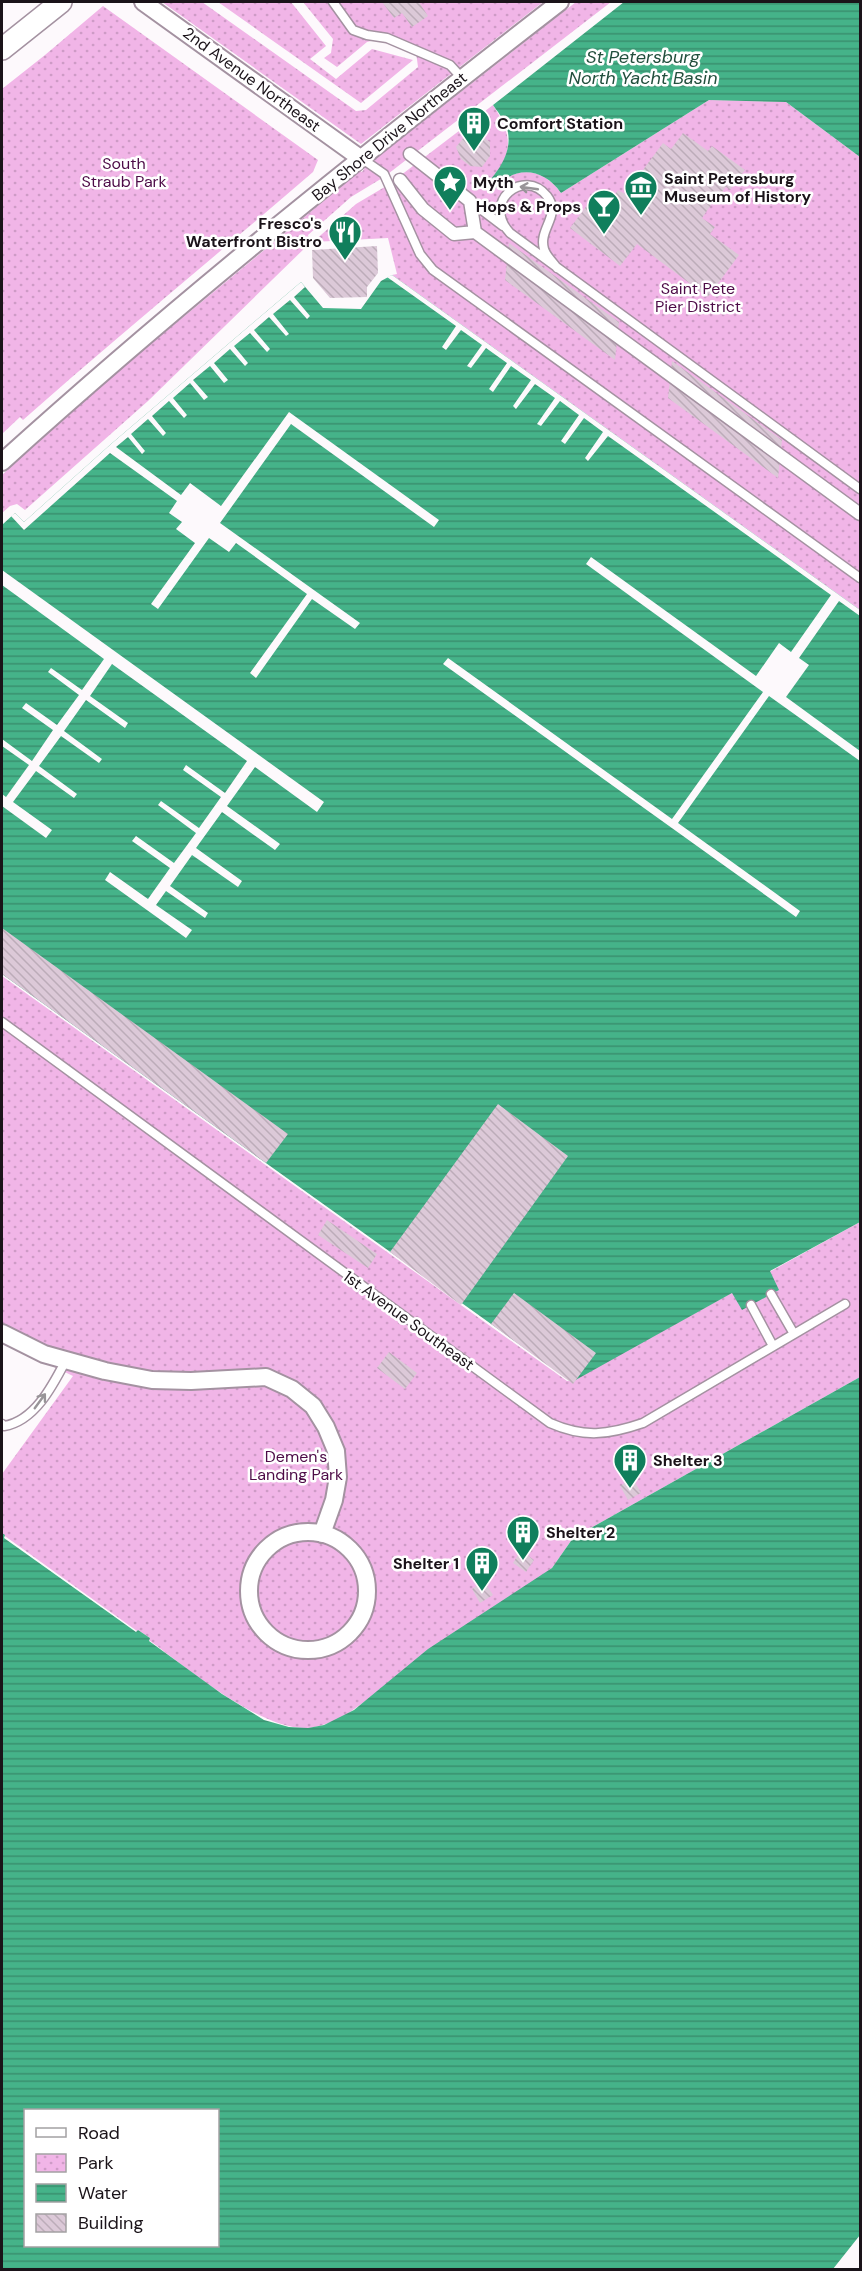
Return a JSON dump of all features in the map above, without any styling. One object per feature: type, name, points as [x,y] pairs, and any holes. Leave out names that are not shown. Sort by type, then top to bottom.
[{"type":"street","points":[[2,49],[61,2]]},
{"type":"street","name":"2nd Avenue Northeast","points":[[143,2],[360,158]]},
{"type":"street","name":"Bay Shore Drive Northeast","points":[[2,462],[107,367],[360,158],[560,2]]},
{"type":"street","points":[[410,154],[470,201],[475,232]]},
{"type":"street","points":[[400,180],[423,209],[454,234],[475,232],[861,514]]},
{"type":"street","points":[[2,1333],[44,1354],[105,1371],[152,1380],[191,1381],[266,1377],[292,1389],[313,1406],[326,1427],[336,1452],[338,1477],[334,1500],[322,1534]]},
{"type":"street","points":[[295,1534],[322,1534],[335,1539],[356,1557],[363,1569],[368,1595],[362,1615],[351,1632],[328,1647],[301,1650],[288,1647],[276,1640],[257,1620],[249,1594],[250,1580],[254,1567],[271,1546],[282,1538],[295,1534]]},
{"type":"lane","points":[[333,2],[353,30],[387,38],[450,65],[462,78]]},
{"type":"lane","points":[[360,158],[384,174],[420,254],[433,270],[861,578]]},
{"type":"lane","points":[[504,226],[499,211],[505,195],[512,189],[530,185],[546,194],[553,210],[552,219],[544,237],[544,251],[557,268]]},
{"type":"lane","points":[[470,201],[557,268],[861,489]]},
{"type":"lane","name":"1st Avenue Southeast","points":[[2,1022],[550,1423],[570,1432],[593,1434],[618,1432],[642,1423],[845,1304]]},
{"type":"lane","points":[[771,1294],[794,1334]]},
{"type":"lane","points":[[751,1305],[773,1346]]},
{"type":"lane","points":[[2,1424],[4,1426],[14,1425],[28,1417],[58,1376],[67,1359]]},
{"type":"green space","points":[[162,2],[202,2],[356,111],[366,110],[418,67],[416,52],[375,40],[367,42],[337,67],[324,58],[331,53],[333,39],[303,2],[543,2],[361,144]]},
{"type":"green space","points":[[218,2],[291,2],[326,46],[310,59],[336,79],[372,49],[413,60],[361,103]]},
{"type":"green space","points":[[576,2],[611,2],[384,177],[351,197],[308,235],[310,243],[148,401],[25,510],[17,504],[10,506],[2,513],[2,475],[113,375],[360,171],[362,172],[367,165]]},
{"type":"green space","name":"South Straub Park","points":[[103,6],[318,160],[313,172],[23,420],[20,417],[2,434],[2,89]]},
{"type":"green space","name":"Saint Pete Pier District","points":[[709,100],[786,102],[860,157],[860,610],[392,275],[397,274],[388,238],[313,242],[356,204],[388,185],[493,105],[505,129],[508,148],[500,167],[484,188],[495,185],[517,173],[525,172],[538,174],[545,178],[561,193]]},
{"type":"green space","name":"Demen's Landing Park","points":[[2,976],[567,1381],[572,1381],[860,1222],[860,1377],[573,1538],[552,1568],[343,1717],[308,1728],[289,1726],[247,1709],[204,1681],[149,1640],[150,1638],[2,1534],[2,1474],[73,1376],[2,1342]]},
{"type":"water","name":"St Petersburg North Yacht Basin","points":[[624,2],[860,2],[860,157],[786,102],[709,100],[561,193],[545,178],[526,172],[508,177],[492,193],[483,188],[504,160],[508,143],[506,125],[493,105]]},
{"type":"water","points":[[392,275],[860,610],[860,1222],[770,1271],[779,1290],[742,1310],[732,1293],[572,1382],[2,974],[2,525],[15,513],[24,522],[111,444],[301,282],[323,308],[361,309],[381,281]]},
{"type":"water","points":[[860,1377],[860,2269],[2,2269],[2,1533],[5,1535],[4,1538],[136,1632],[138,1630],[150,1638],[149,1641],[222,1694],[264,1720],[289,1727],[308,1728],[324,1725],[354,1710],[428,1649],[552,1568],[573,1538]]},
{"type":"pier","points":[[392,275],[860,610],[860,616],[839,601],[799,658],[809,665],[786,697],[860,751],[860,761],[769,696],[678,823],[800,911],[796,917],[443,664],[448,658],[672,819],[763,692],[586,564],[591,557],[756,676],[779,643],[791,652],[831,595],[608,436],[588,461],[585,458],[603,432],[584,418],[565,444],[561,441],[579,415],[560,401],[541,426],[537,424],[555,398],[535,384],[516,409],[513,406],[531,380],[511,366],[493,392],[489,389],[507,363],[486,348],[471,368],[467,366],[482,345],[461,330],[446,350],[442,347],[456,326],[387,277]]},
{"type":"pier","points":[[301,282],[305,287],[294,297],[310,316],[307,319],[290,300],[273,314],[289,334],[286,336],[269,317],[254,330],[270,349],[267,352],[250,333],[234,346],[248,363],[245,366],[230,349],[214,363],[228,380],[224,383],[210,366],[193,380],[208,397],[204,400],[190,383],[173,398],[187,415],[184,418],[169,401],[152,416],[166,433],[163,436],[148,419],[131,434],[145,451],[142,454],[128,437],[116,447],[181,495],[190,483],[221,506],[289,412],[439,520],[434,527],[291,424],[220,523],[360,623],[355,629],[312,599],[256,678],[250,673],[307,594],[236,543],[229,552],[209,538],[158,609],[151,604],[195,543],[176,529],[182,522],[169,513],[177,501],[110,453],[24,530],[11,516],[15,513],[24,522],[111,444]]},
{"type":"pier","points":[[2,570],[324,802],[317,812],[255,767],[227,806],[280,844],[275,850],[222,812],[196,848],[242,881],[238,887],[192,855],[170,886],[208,913],[205,918],[166,891],[156,905],[192,930],[186,938],[105,880],[110,872],[148,899],[170,868],[132,841],[136,836],[174,863],[196,833],[158,805],[161,801],[199,828],[221,797],[183,770],[186,765],[225,793],[247,761],[112,664],[90,696],[128,723],[125,728],[86,700],[64,731],[102,759],[99,763],[61,736],[39,766],[77,794],[74,798],[36,771],[13,802],[52,830],[46,838],[2,806],[2,794],[6,797],[29,765],[2,746],[2,739],[32,761],[53,730],[22,708],[26,703],[57,725],[79,695],[48,672],[51,668],[82,690],[104,659],[2,585]]},
{"type":"pier","points":[[860,2235],[860,2269],[833,2269]]},
{"type":"building","points":[[382,2],[419,2],[428,16],[412,27],[402,13],[394,18]]},
{"type":"building","name":"Saint Petersburg Museum of History","points":[[683,133],[708,151],[712,146],[745,170],[730,190],[726,187],[716,200],[708,194],[704,199],[711,205],[702,218],[715,227],[710,234],[739,255],[708,297],[637,244],[620,266],[570,228],[588,204],[601,214],[618,190],[625,194],[663,143],[671,149]]},
{"type":"building","name":"Comfort Station","points":[[479,134],[490,142],[490,156],[482,167],[470,166],[461,159],[456,147],[465,136]]},
{"type":"building","points":[[509,243],[619,322],[615,360],[505,280]]},
{"type":"building","name":"Fresco's Waterfront Bistro","points":[[377,246],[378,273],[367,287],[367,297],[330,298],[313,278],[312,250]]},
{"type":"building","points":[[672,361],[782,440],[778,478],[668,398]]},
{"type":"building","points":[[2,928],[288,1134],[266,1163],[2,974]]},
{"type":"building","points":[[498,1104],[568,1156],[461,1305],[390,1252]]},
{"type":"building","points":[[327,1220],[377,1254],[368,1268],[318,1235]]},
{"type":"building","points":[[514,1293],[596,1353],[573,1384],[491,1324]]},
{"type":"building","points":[[389,1352],[417,1373],[405,1389],[377,1368]]},
{"type":"building","name":"Shelter 3","points":[[633,1478],[641,1493],[628,1500],[620,1486]]},
{"type":"building","name":"Shelter 2","points":[[521,1550],[534,1560],[526,1572],[513,1563]]},
{"type":"building","name":"Shelter 1","points":[[484,1581],[493,1595],[480,1603],[472,1589]]},
{"type":"place","name":"Comfort Station","points":[[474,152]]},
{"type":"place","name":"Myth","points":[[450,211]]},
{"type":"place","name":"Saint Petersburg Museum of History","points":[[641,216]]},
{"type":"place","name":"Hops & Props","points":[[604,235]]},
{"type":"place","name":"Fresco's Waterfront Bistro","points":[[345,261]]},
{"type":"place","name":"Shelter 3","points":[[630,1489]]},
{"type":"place","name":"Shelter 2","points":[[523,1561]]},
{"type":"place","name":"Shelter 1","points":[[482,1592]]}]
